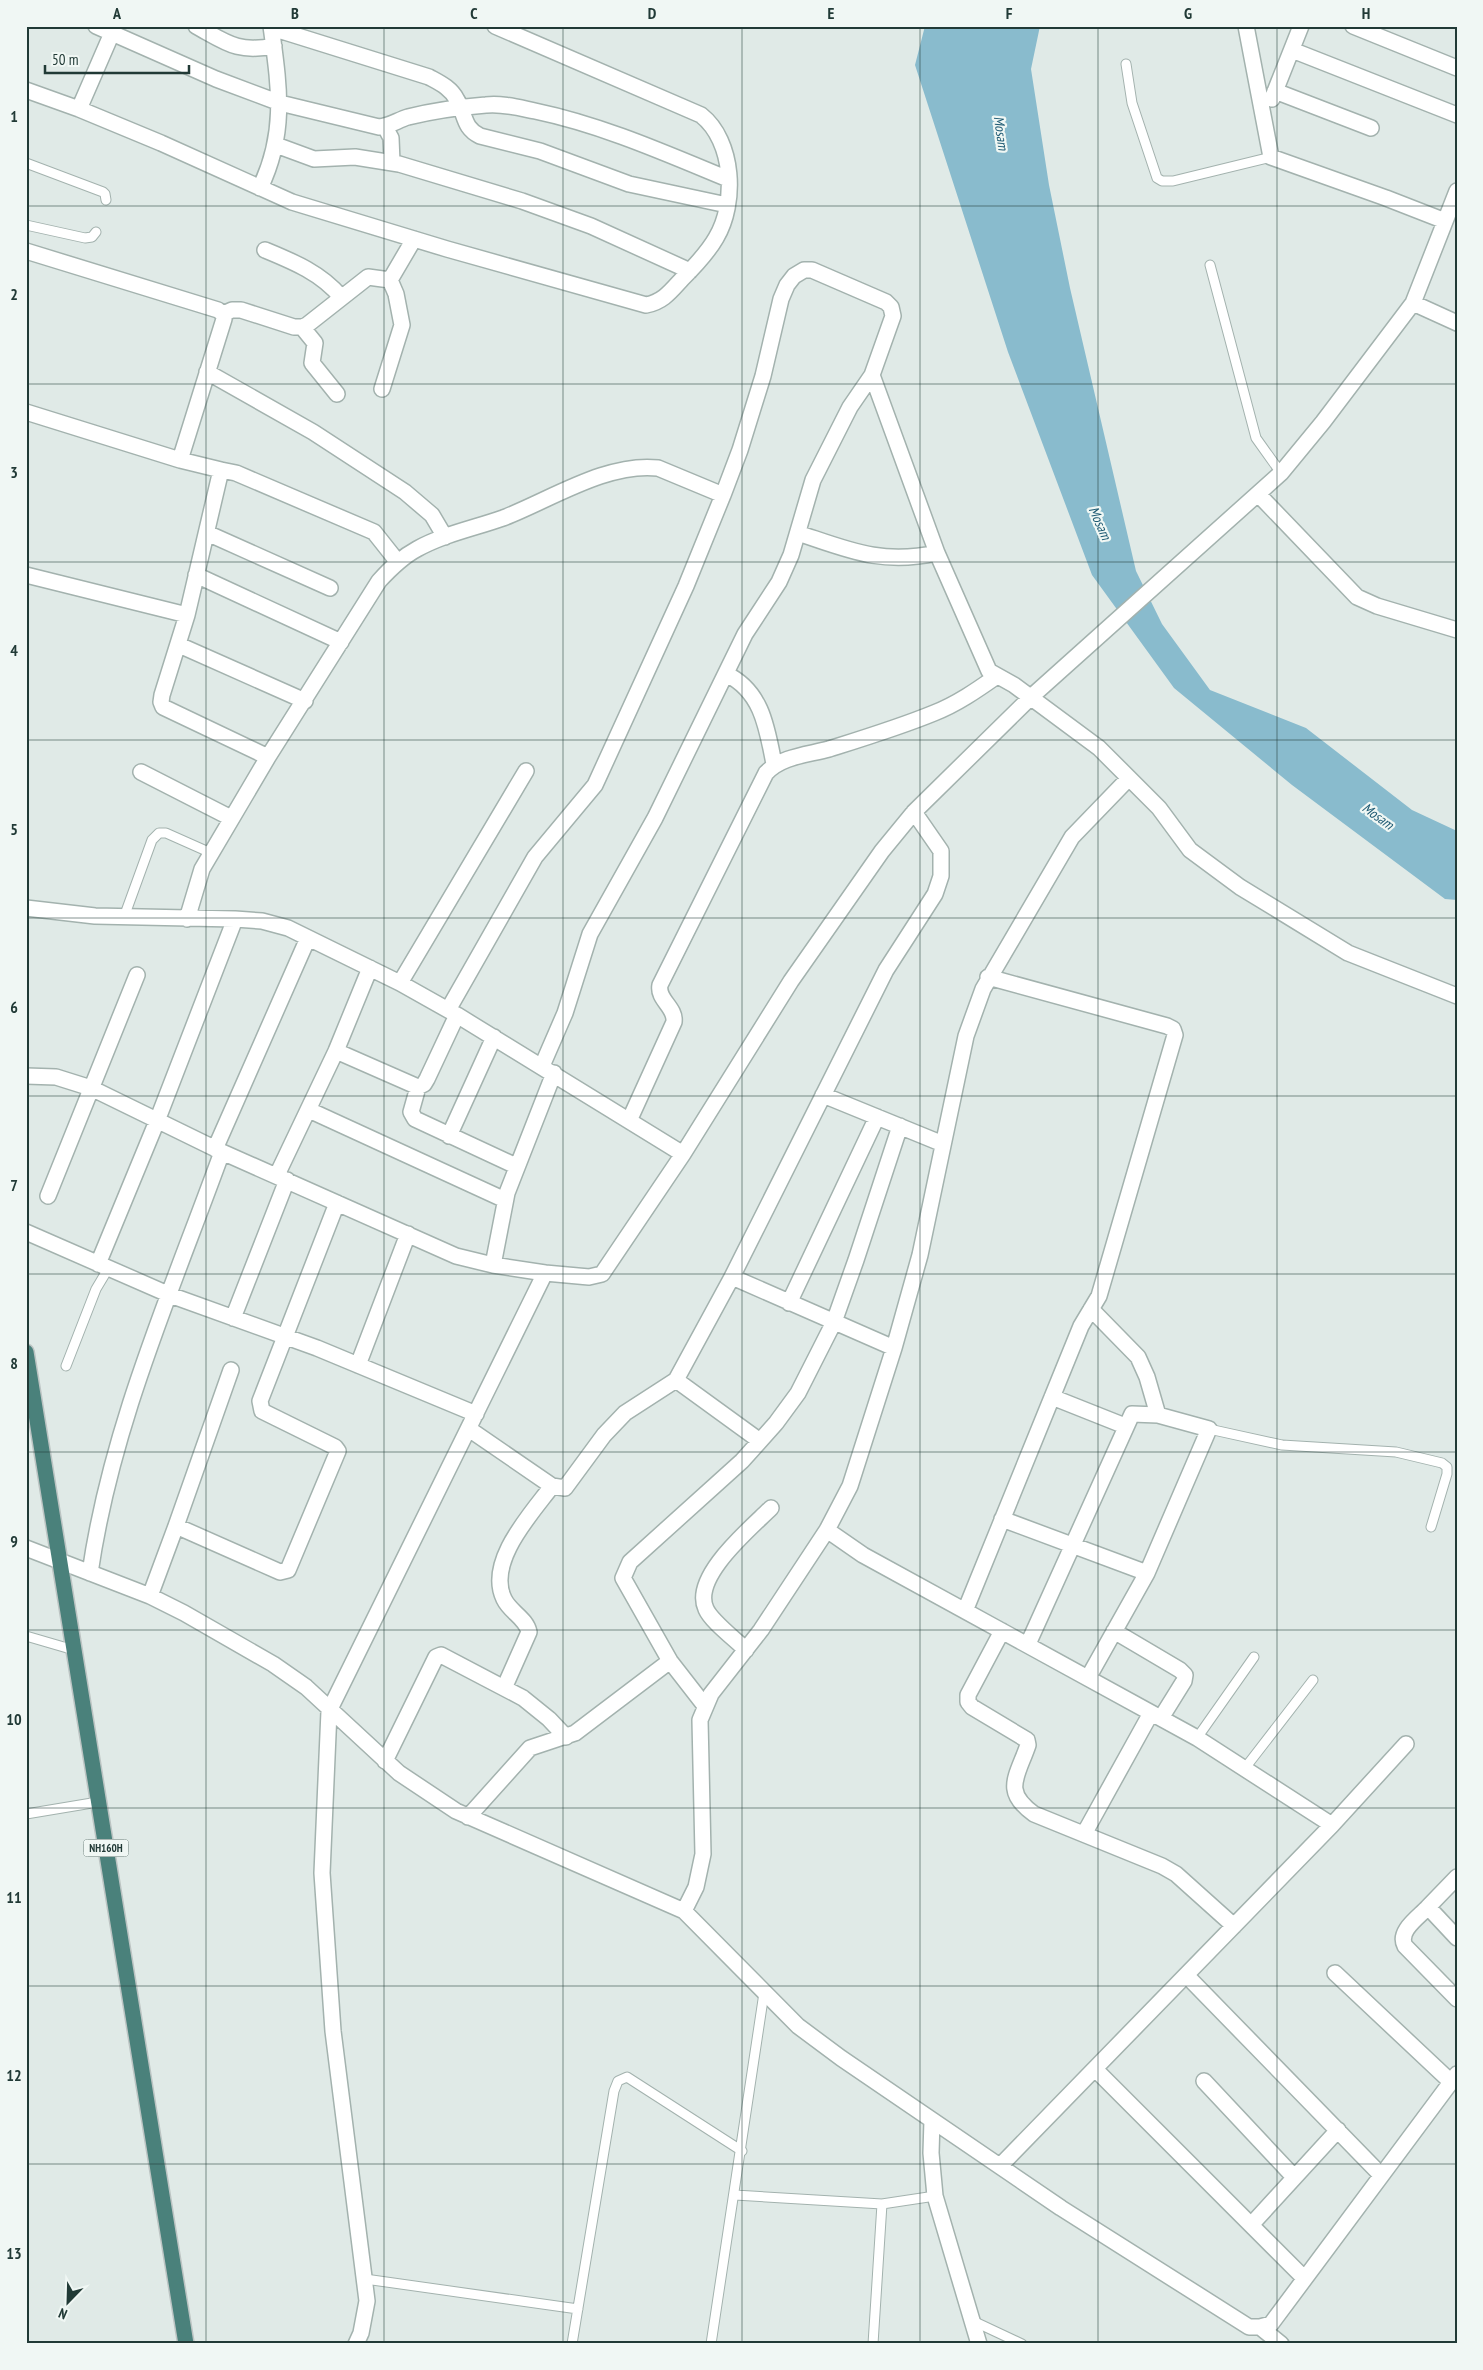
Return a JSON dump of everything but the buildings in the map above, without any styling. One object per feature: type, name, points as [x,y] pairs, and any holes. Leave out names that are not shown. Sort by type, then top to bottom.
[{"type":"highway","name":"NH160H","points":[[26,1352],[186,2344]]},
{"type":"street","points":[[96,26],[216,79],[280,103],[385,127],[406,117],[488,104],[556,115],[650,146],[728,178]]},
{"type":"street","points":[[196,26],[231,45],[242,48],[253,50],[274,46]]},
{"type":"street","points":[[26,90],[79,109],[292,202],[646,305],[661,301],[690,271],[716,238],[727,205],[728,178],[725,148],[713,124],[702,115],[495,26]]},
{"type":"street","points":[[1246,26],[1271,157],[1445,221]]},
{"type":"street","points":[[1264,119],[1301,26]]},
{"type":"street","points":[[1353,26],[1457,68]]},
{"type":"street","points":[[260,188],[272,164],[280,103],[272,27],[429,77],[452,91],[461,108],[466,126],[471,132],[480,136],[540,151],[629,184],[727,205]]},
{"type":"street","points":[[79,109],[112,33]]},
{"type":"street","points":[[1292,50],[1457,115]]},
{"type":"street","points":[[1275,91],[1371,128]]},
{"type":"street","points":[[385,127],[391,138],[392,162]]},
{"type":"street","points":[[276,145],[314,159],[342,157],[392,162],[547,209],[690,271]]},
{"type":"street","points":[[26,1076],[56,1077],[91,1088],[218,1150],[456,1256],[493,1265],[545,1273],[589,1277],[602,1274],[683,1154],[791,981],[882,851],[914,812],[1031,698],[1281,473],[1323,422],[1413,303],[1457,191]]},
{"type":"street","points":[[390,280],[414,239]]},
{"type":"street","points":[[265,250],[306,268],[330,284],[341,297]]},
{"type":"street","points":[[26,251],[218,310],[223,314],[224,319],[180,460]]},
{"type":"street","points":[[493,1265],[505,1200],[548,1070],[590,934],[655,818],[752,622],[779,582],[798,533],[813,480],[856,398],[864,389],[872,374],[893,316],[891,307],[886,302],[812,270],[804,270],[794,276],[781,299],[763,376],[740,450],[723,495],[686,586],[595,785],[535,857],[453,1013],[427,1079],[424,1084],[418,1087],[411,1112],[415,1119],[516,1166]]},
{"type":"street","points":[[223,314],[232,310],[241,310],[294,327],[302,327],[368,277],[390,280]]},
{"type":"street","points":[[382,389],[402,326],[396,294],[390,280]]},
{"type":"street","points":[[1413,303],[1457,323]]},
{"type":"street","points":[[302,327],[315,343],[312,363],[337,394]]},
{"type":"street","points":[[207,372],[306,428],[405,492],[432,515],[445,536]]},
{"type":"street","points":[[872,374],[937,553],[989,671],[1031,698],[1099,748],[1159,808],[1190,850],[1240,887],[1348,952],[1457,996]]},
{"type":"street","points":[[26,412],[180,460],[236,473],[374,532],[397,561]]},
{"type":"street","points":[[186,919],[196,883],[231,818],[379,581],[397,561],[418,548],[445,536],[534,506],[593,479],[625,470],[648,466],[658,468],[723,495]]},
{"type":"street","points":[[221,470],[187,615],[161,702],[163,707],[268,757]]},
{"type":"street","points":[[1258,494],[1357,597],[1377,606],[1457,630]]},
{"type":"street","points":[[207,533],[330,588]]},
{"type":"street","points":[[798,533],[876,557],[914,558],[937,553]]},
{"type":"street","points":[[26,575],[187,615]]},
{"type":"street","points":[[196,575],[341,642]]},
{"type":"street","points":[[179,645],[305,701]]},
{"type":"street","points":[[726,674],[738,680],[760,707],[766,723],[774,764]]},
{"type":"street","points":[[630,1121],[674,1022],[674,1014],[661,996],[660,985],[766,773],[774,764],[829,749],[935,713],[966,697],[997,676]]},
{"type":"street","points":[[400,983],[526,771]]},
{"type":"street","points":[[141,772],[231,818]]},
{"type":"street","points":[[684,1911],[696,1887],[703,1854],[699,1732],[705,1706],[746,1650],[827,1530],[842,1504],[859,1462],[920,1255],[966,1036],[988,977],[1072,837],[1130,778]]},
{"type":"street","points":[[469,1429],[552,1486],[565,1488],[604,1435],[625,1413],[676,1380],[732,1277],[886,970],[935,894],[941,876],[940,851],[914,812]]},
{"type":"street","points":[[26,908],[95,916],[262,921],[288,928],[400,983],[453,1013],[683,1154]]},
{"type":"street","points":[[103,1266],[235,919]]},
{"type":"street","points":[[90,1574],[107,1485],[137,1383],[170,1295],[218,1150],[308,938]]},
{"type":"street","points":[[233,1318],[282,1178],[370,968]]},
{"type":"street","points":[[48,1196],[137,975]]},
{"type":"street","points":[[965,1611],[1081,1326],[1091,1309],[1106,1273],[1111,1250],[1175,1034],[1173,1029],[1167,1026],[988,977]]},
{"type":"street","points":[[449,1136],[494,1037]]},
{"type":"street","points":[[336,1051],[418,1087]]},
{"type":"street","points":[[823,1094],[943,1144]]},
{"type":"street","points":[[309,1110],[505,1200]]},
{"type":"street","points":[[789,1303],[877,1117]]},
{"type":"street","points":[[705,1706],[670,1661],[623,1578],[625,1570],[630,1562],[760,1441],[798,1393],[834,1322],[900,1126]]},
{"type":"street","points":[[176,1526],[280,1572],[288,1570],[338,1451],[335,1447],[262,1411],[260,1401],[337,1202]]},
{"type":"street","points":[[26,1232],[170,1295],[284,1336],[476,1414]]},
{"type":"street","points":[[358,1365],[408,1234]]},
{"type":"street","points":[[356,2344],[361,2333],[367,2301],[333,2031],[322,1873],[329,1711],[545,1273]]},
{"type":"street","points":[[732,1277],[894,1348]]},
{"type":"street","points":[[1091,1309],[1138,1357],[1147,1378],[1158,1415]]},
{"type":"street","points":[[150,1596],[231,1370]]},
{"type":"street","points":[[676,1380],[760,1441]]},
{"type":"street","points":[[1052,1397],[1125,1426]]},
{"type":"street","points":[[1028,1644],[1132,1414],[1158,1415],[1209,1430],[1147,1573],[1088,1678]]},
{"type":"street","points":[[505,1686],[529,1632],[527,1625],[505,1601],[500,1589],[499,1575],[504,1558],[514,1540],[552,1486]]},
{"type":"street","points":[[746,1650],[706,1611],[704,1594],[706,1583],[724,1557],[771,1508]]},
{"type":"street","points":[[1002,1518],[1147,1573]]},
{"type":"street","points":[[827,1530],[863,1555],[1197,1738],[1332,1825]]},
{"type":"street","points":[[26,1548],[150,1596],[184,1612],[273,1664],[306,1687],[329,1711],[385,1761],[432,1797],[468,1816],[684,1911],[798,2026],[1061,2208],[1249,2327],[1271,2324],[1454,2078],[1335,1972]]},
{"type":"street","points":[[1002,1631],[968,1695],[968,1702],[972,1707],[1027,1740],[1028,1745],[1014,1786],[1015,1796],[1020,1804],[1034,1814],[1162,1866],[1176,1874],[1234,1926]]},
{"type":"street","points":[[1084,1834],[1156,1716],[1184,1681],[1185,1675],[1180,1670],[1114,1631]]},
{"type":"street","points":[[385,1761],[436,1657],[445,1656],[505,1686],[550,1719],[566,1737]]},
{"type":"street","points":[[468,1816],[530,1748],[566,1737],[590,1723],[670,1661]]},
{"type":"street","points":[[1000,2166],[1332,1825],[1406,1744]]},
{"type":"street","points":[[1457,1876],[1403,1933],[1402,1940],[1404,1946],[1457,1999]]},
{"type":"street","points":[[1428,1907],[1457,1938]]},
{"type":"street","points":[[1186,1975],[1381,2175]]},
{"type":"street","points":[[1095,2069],[1304,2278]]},
{"type":"street","points":[[1204,2081],[1294,2177]]},
{"type":"street","points":[[932,2120],[931,2153],[934,2196],[979,2344]]},
{"type":"street","points":[[1251,2225],[1338,2130]]},
{"type":"street","points":[[1260,2327],[1281,2344]]},
{"type":"lane","points":[[1126,64],[1132,103],[1157,178],[1162,181],[1173,181],[1271,157]]},
{"type":"lane","points":[[26,163],[103,192],[106,194],[106,200]]},
{"type":"lane","points":[[26,225],[85,238],[92,237],[96,232]]},
{"type":"lane","points":[[1210,264],[1256,438],[1281,473]]},
{"type":"lane","points":[[124,917],[152,840],[159,833],[166,833],[211,853]]},
{"type":"lane","points":[[66,1366],[103,1266]]},
{"type":"lane","points":[[1209,1430],[1290,1446],[1396,1452],[1442,1463],[1446,1468],[1447,1474],[1431,1527]]},
{"type":"lane","points":[[26,1636],[74,1650]]},
{"type":"lane","points":[[1197,1738],[1254,1657]]},
{"type":"lane","points":[[1245,1768],[1313,1680]]},
{"type":"lane","points":[[26,1814],[98,1802]]},
{"type":"lane","points":[[711,2344],[742,2151],[764,1993]]},
{"type":"lane","points":[[572,2344],[614,2091],[618,2081],[627,2077],[742,2151]]},
{"type":"lane","points":[[735,2195],[882,2204],[934,2196]]},
{"type":"lane","points":[[873,2344],[882,2204]]},
{"type":"lane","points":[[365,2279],[578,2309]]},
{"type":"lane","points":[[973,2321],[1022,2344]]},
{"type":"water","name":"Mosam","points":[[925,26],[1040,26],[1031,69],[1049,185],[1070,288],[1136,571],[1162,624],[1210,690],[1306,728],[1412,810],[1457,831],[1457,900],[1445,899],[1292,785],[1174,688],[1092,575],[1008,352],[915,65]]}]
